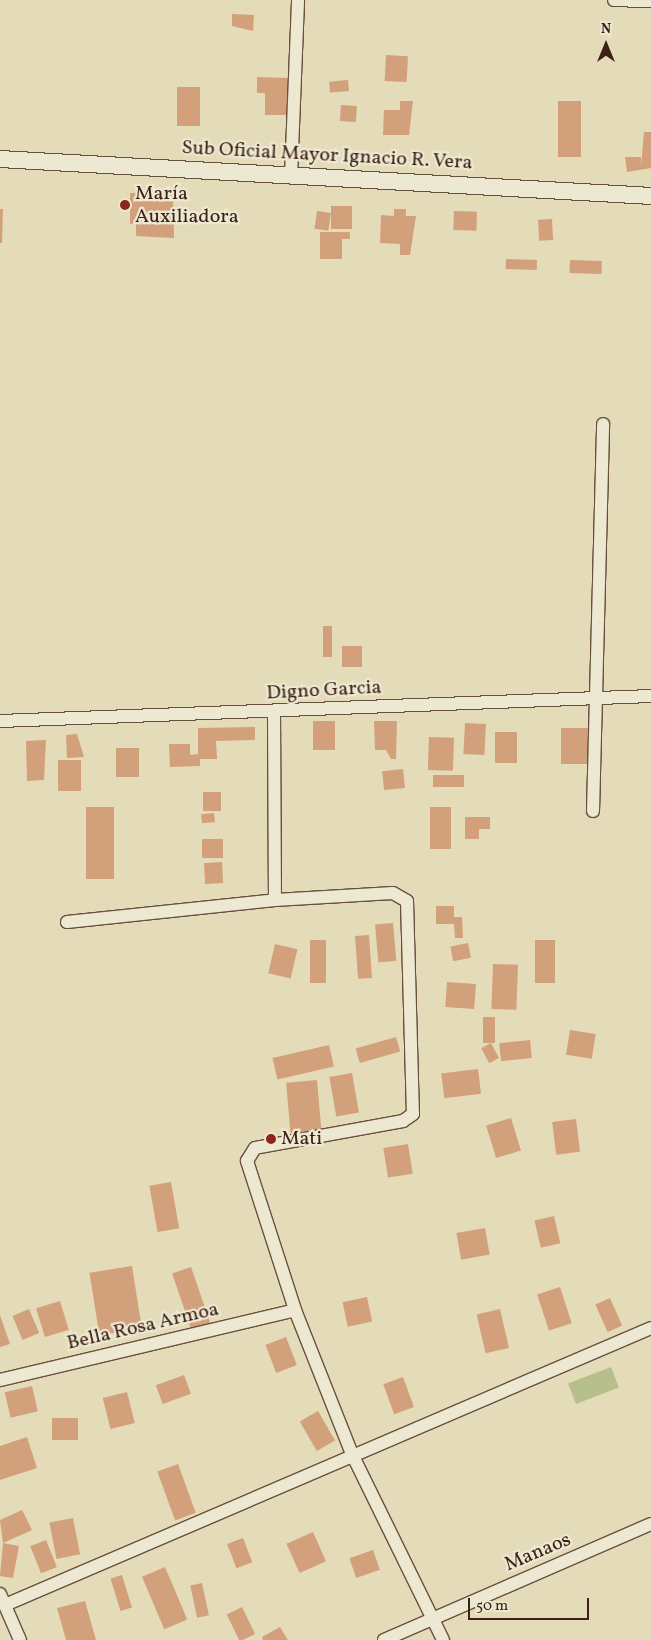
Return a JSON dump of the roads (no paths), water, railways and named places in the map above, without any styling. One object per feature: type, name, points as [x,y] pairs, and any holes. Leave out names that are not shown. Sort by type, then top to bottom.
[{"type":"street","points":[[291,176],[298,0]]},
{"type":"street","points":[[614,0],[651,1]]},
{"type":"street","name":"Sub Oficial Mayor Ignacio R. Vera","points":[[0,159],[651,196]]},
{"type":"street","points":[[593,810],[603,424]]},
{"type":"street","name":"Digno Garcia","points":[[0,721],[274,713],[651,696]]},
{"type":"street","points":[[274,713],[275,900]]},
{"type":"street","points":[[67,922],[275,900],[394,893],[404,896],[408,906],[413,1114],[403,1121],[254,1148],[247,1160],[295,1310],[352,1454],[434,1618],[442,1640]]},
{"type":"street","name":"Bella Rosa Armoa","points":[[0,1380],[295,1310]]},
{"type":"street","points":[[20,1640],[3,1599],[651,1328]]},
{"type":"street","name":"Manaos","points":[[384,1640],[651,1524]]},
{"type":"place","name":"María Auxiliadora","points":[[125,205]]},
{"type":"place","name":"Mati","points":[[271,1139]]}]
